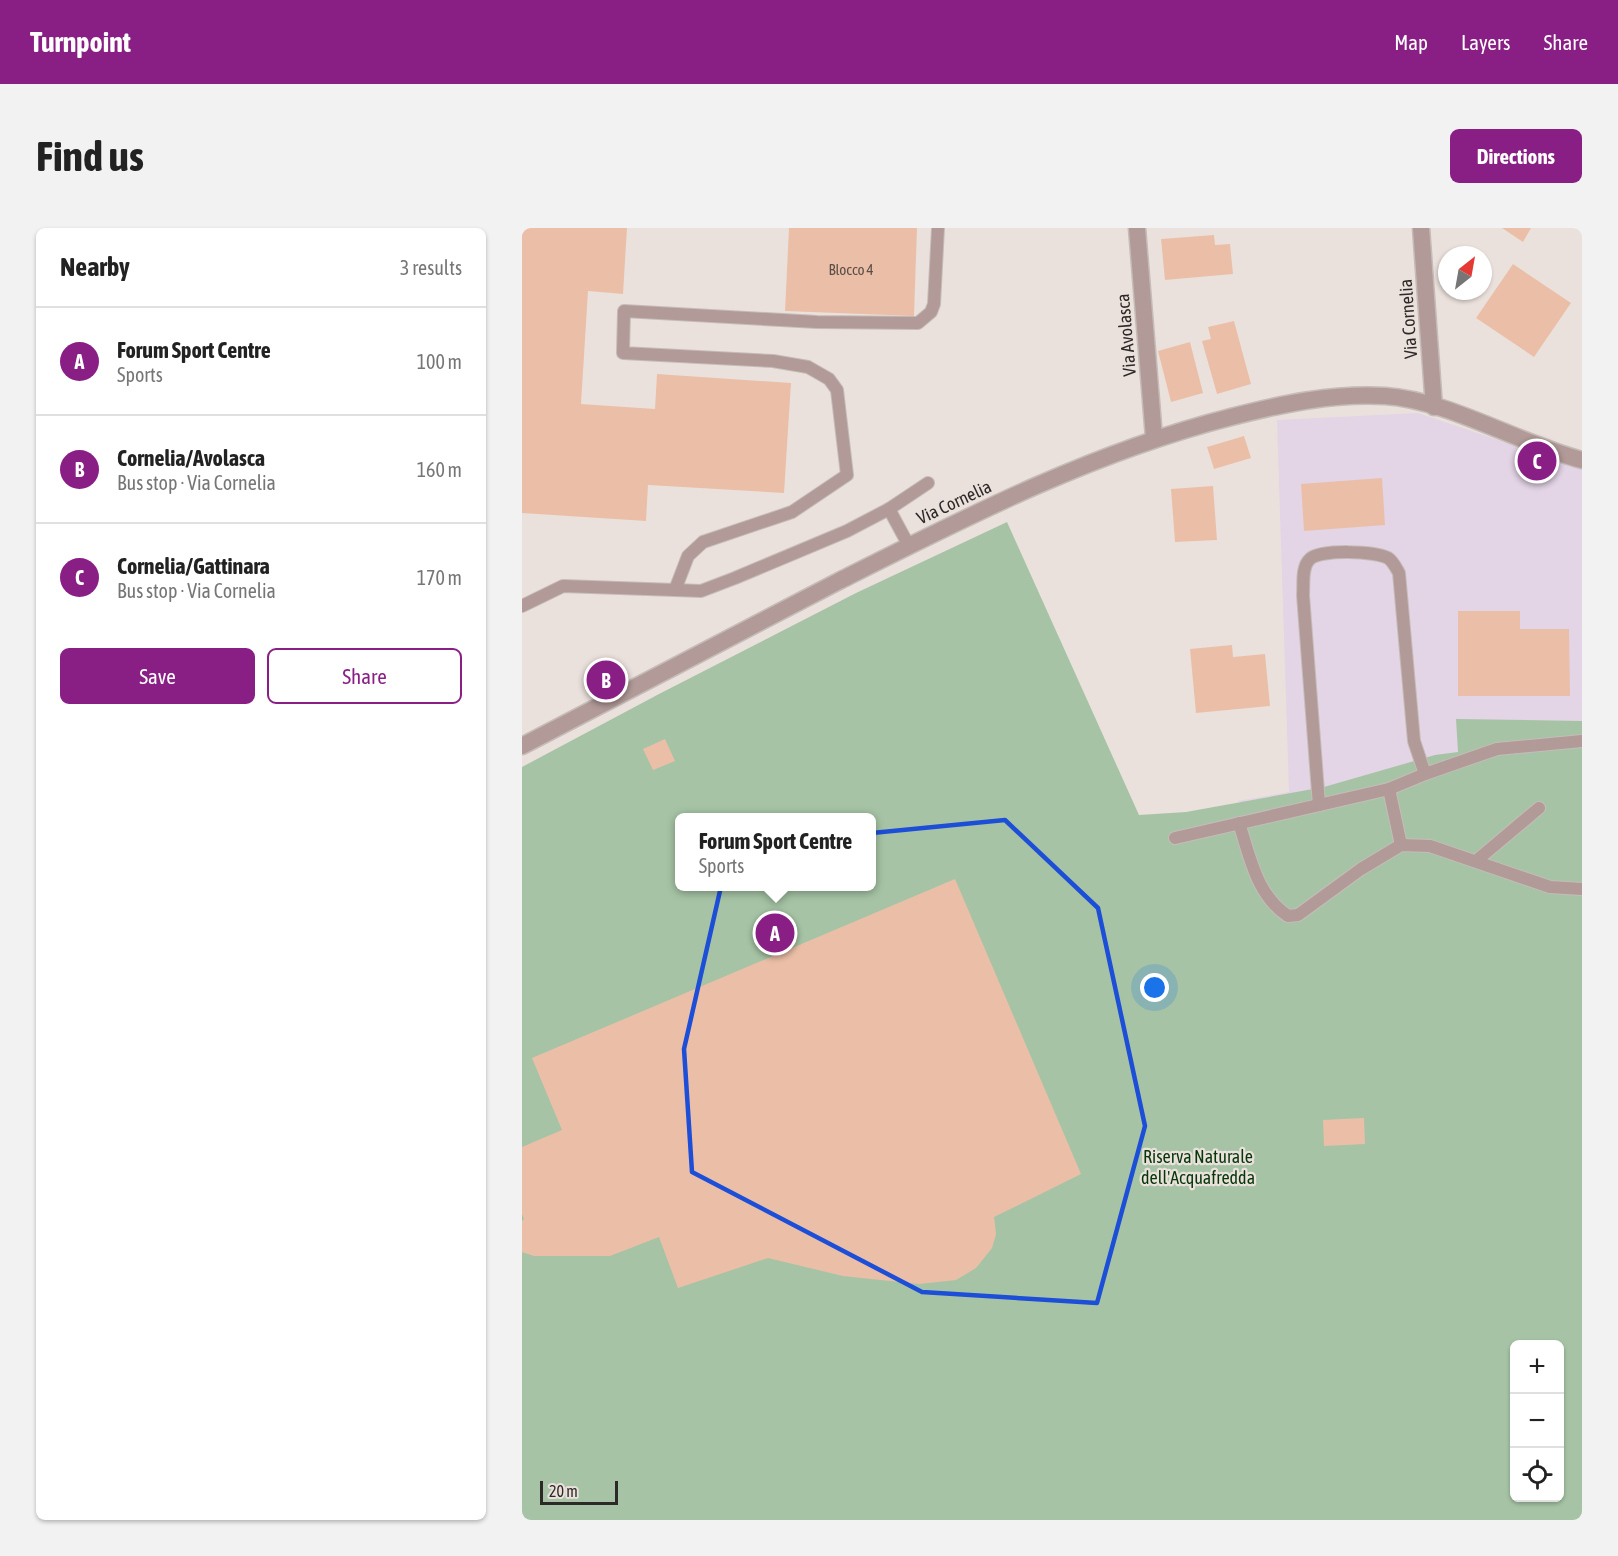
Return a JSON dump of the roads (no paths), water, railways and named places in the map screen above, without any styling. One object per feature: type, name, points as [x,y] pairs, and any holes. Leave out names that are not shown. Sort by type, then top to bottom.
[{"type":"street","name":"Via Avolasca","points":[[1137,228],[1154,438]]},
{"type":"street","name":"Via Cornelia","points":[[1421,228],[1434,407]]},
{"type":"street","name":"Via Cornelia","points":[[522,746],[909,546],[1082,464],[1154,438],[1256,410],[1301,401],[1380,396],[1434,407],[1582,460]]},
{"type":"lane","points":[[675,590],[688,556],[703,542],[792,512],[847,475],[837,390],[829,379],[808,367],[773,361],[623,353],[624,311],[817,322],[918,323],[931,312],[934,304],[938,228]]},
{"type":"lane","points":[[522,606],[563,586],[700,591],[848,531],[889,509],[928,483]]},
{"type":"lane","points":[[889,509],[909,546]]},
{"type":"lane","points":[[1319,805],[1303,595],[1305,567],[1310,559],[1323,554],[1365,553],[1387,558],[1399,573],[1414,741],[1425,774]]},
{"type":"lane","points":[[1175,838],[1389,789],[1497,749],[1582,741]]},
{"type":"lane","points":[[1389,789],[1401,845]]},
{"type":"lane","points":[[1476,861],[1539,808]]},
{"type":"lane","points":[[1239,823],[1252,865],[1267,898],[1288,916],[1298,915],[1361,869],[1401,845],[1430,846],[1550,887],[1582,889]]},
{"type":"place","name":"Cornelia/Gattinara","points":[[1537,461]]},
{"type":"place","name":"Cornelia/Avolasca","points":[[606,680]]},
{"type":"place","name":"Forum Sport Centre","points":[[775,933]]},
{"type":"park label","name":"Riserva Naturale dell'Acquafredda","points":[[1198,1166]]}]
